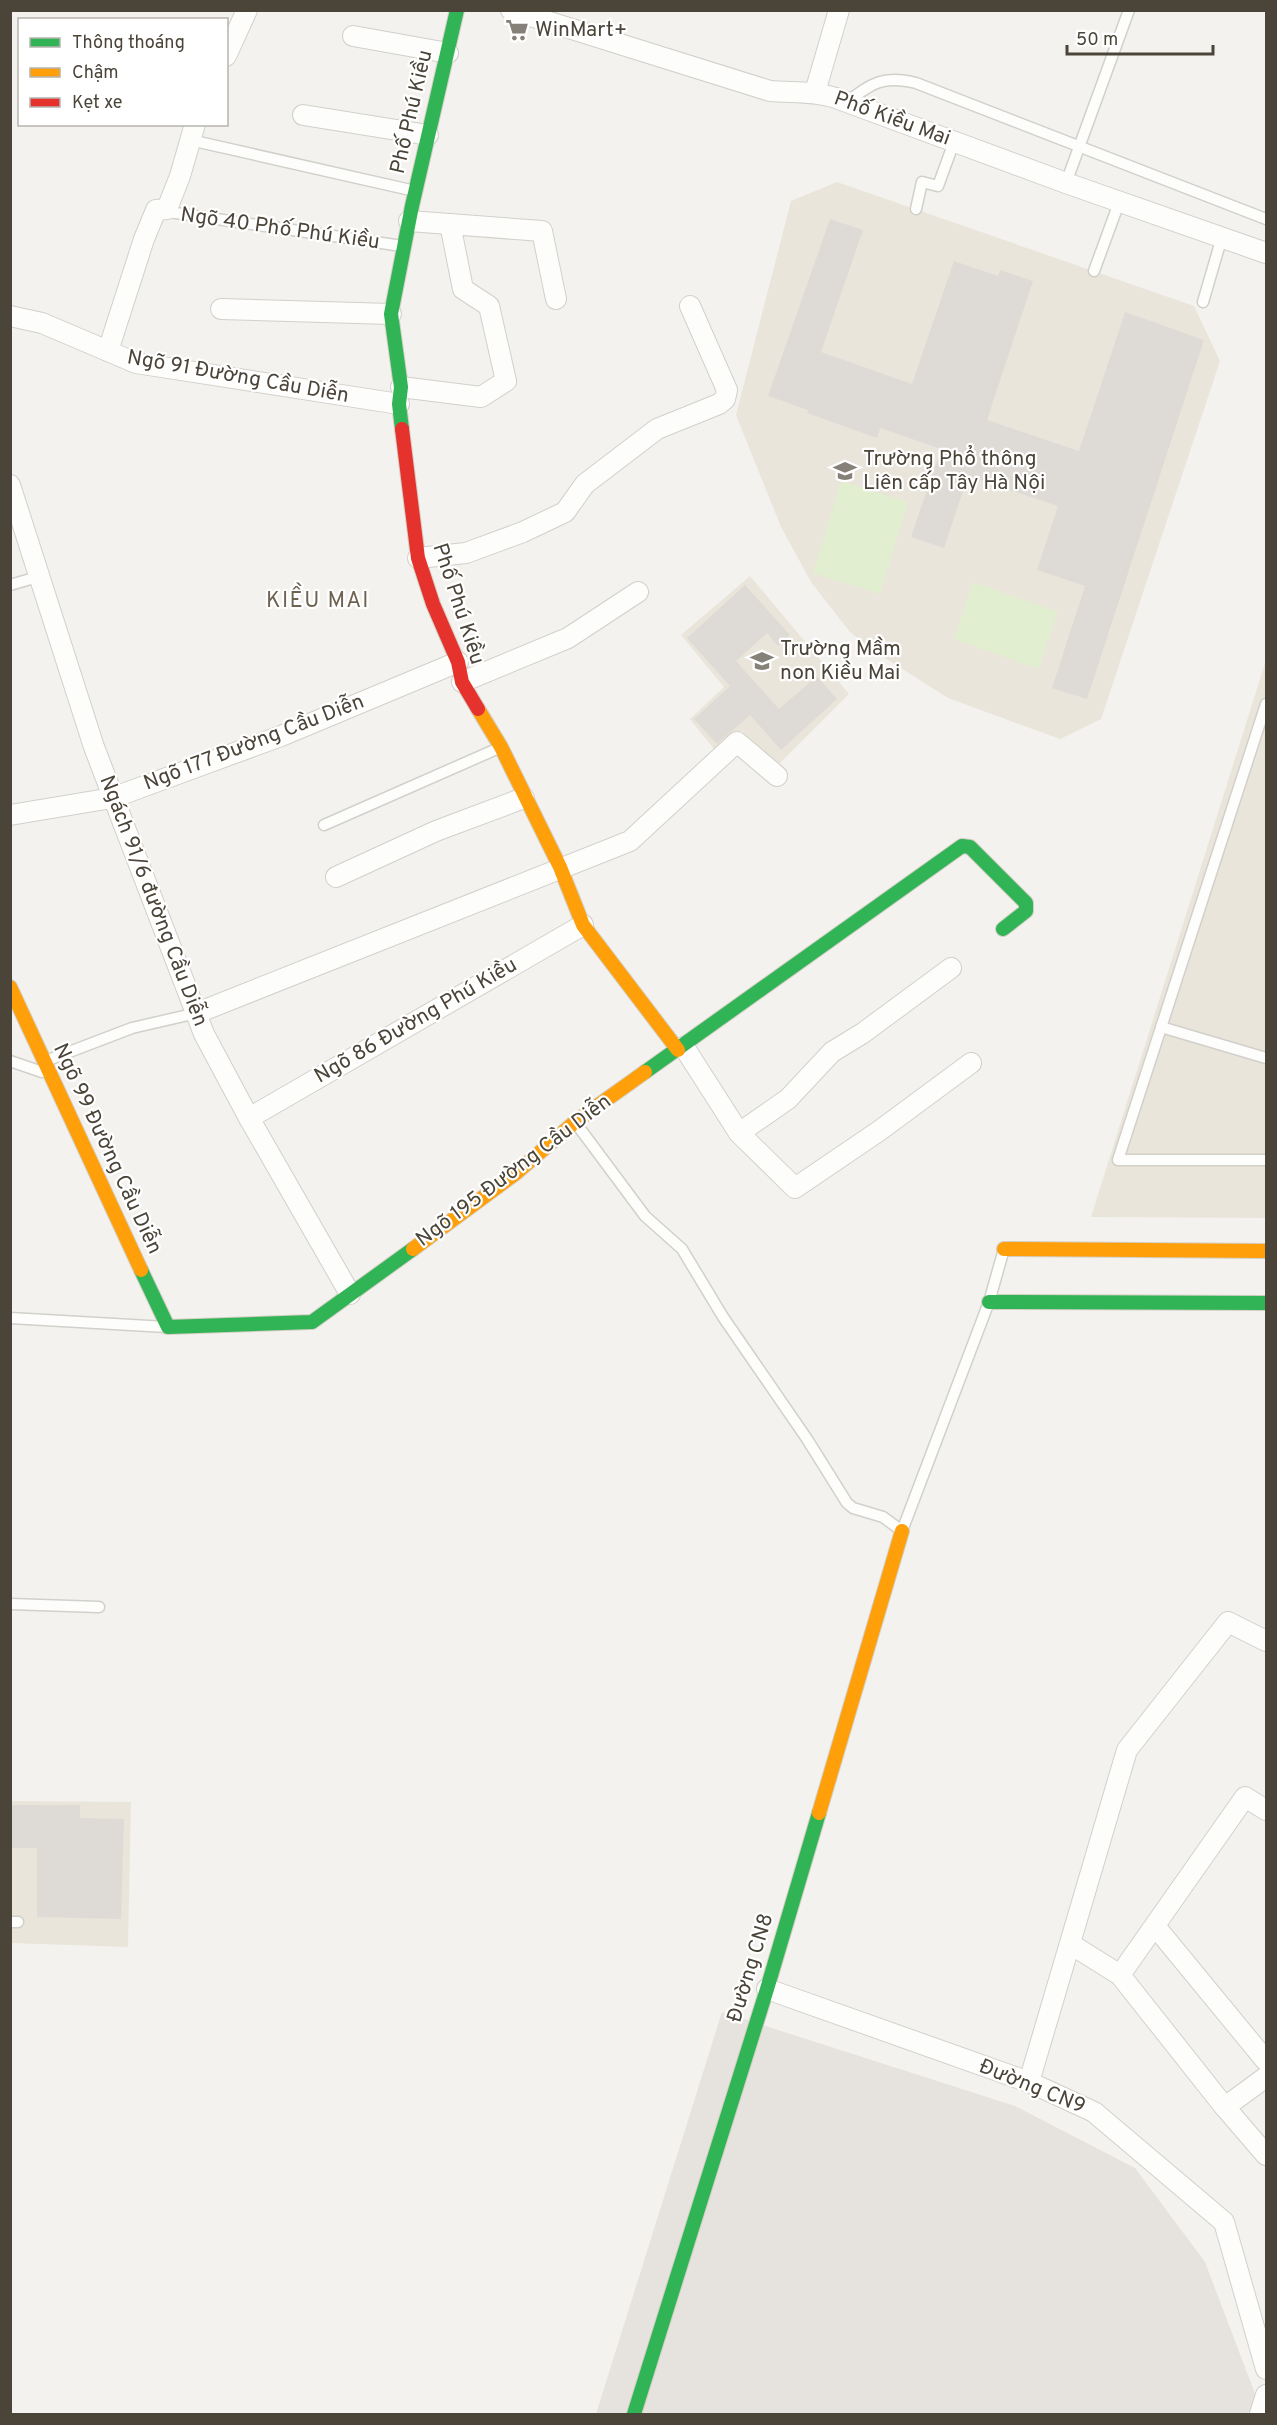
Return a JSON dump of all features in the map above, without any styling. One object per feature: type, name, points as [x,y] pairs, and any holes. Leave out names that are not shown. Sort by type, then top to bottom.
[{"type":"street","points":[[228,52],[247,10]]},
{"type":"street","name":"Phố Phú Kiều","points":[[457,10],[415,190],[391,314],[418,558],[433,604],[458,662],[462,682],[501,747],[524,798],[560,867],[583,925],[681,1048]]},
{"type":"street","name":"Phố Kiều Mai","points":[[511,10],[770,91],[815,92],[847,102],[1066,183],[1266,253]]},
{"type":"street","points":[[815,92],[839,10]]},
{"type":"street","points":[[354,36],[448,53]]},
{"type":"street","points":[[303,116],[428,135]]},
{"type":"street","points":[[108,351],[144,239],[156,210],[167,209],[193,132]]},
{"type":"street","points":[[409,221],[542,231],[556,299]]},
{"type":"street","name":"Ngõ 91 Đường Cầu Diễn","points":[[10,316],[42,324],[136,363],[400,396],[481,397],[506,381],[489,306],[463,289],[450,224]]},
{"type":"street","points":[[418,558],[466,553],[523,532],[565,512],[585,484],[657,429],[726,399],[727,390],[690,306]]},
{"type":"street","points":[[221,309],[391,314]]},
{"type":"street","name":"Ngách 91/6 đường Cầu Diễn","points":[[10,485],[112,798],[146,876],[204,1034],[249,1118],[350,1294]]},
{"type":"street","points":[[462,682],[568,638],[638,592]]},
{"type":"street","name":"Ngõ 177 Đường Cầu Diễn","points":[[10,814],[112,798],[281,736],[458,662]]},
{"type":"street","points":[[197,1013],[630,841],[737,742],[777,776]]},
{"type":"street","points":[[336,877],[435,831],[524,798]]},
{"type":"street","name":"Ngõ 195 Đường Cầu Diễn","points":[[168,1327],[255,1322],[312,1322],[516,1173],[575,1122],[962,846],[970,847],[1026,903],[1026,911],[1003,929]]},
{"type":"street","name":"Ngõ 86 Đường Phú Kiều","points":[[249,1118],[583,925]]},
{"type":"street","points":[[739,1132],[788,1099],[832,1052],[863,1033],[951,968]]},
{"type":"street","name":"Ngõ 99 Đường Cầu Diễn","points":[[10,987],[45,1068],[168,1327]]},
{"type":"street","points":[[681,1048],[739,1132],[795,1188],[879,1131],[970,1063]]},
{"type":"street","points":[[1004,1249],[1266,1251]]},
{"type":"street","points":[[988,1302],[1266,1303]]},
{"type":"street","name":"Đường CN8","points":[[634,2415],[767,1989],[902,1531]]},
{"type":"street","points":[[1029,2082],[1072,1945],[1127,1750],[1228,1622],[1266,1641]]},
{"type":"street","points":[[1120,1975],[1245,1797],[1266,1810]]},
{"type":"street","points":[[1155,1926],[1266,2061]]},
{"type":"street","points":[[1072,1945],[1120,1975],[1266,2155]]},
{"type":"street","name":"Đường CN9","points":[[767,1989],[1029,2082],[1094,2112],[1224,2222],[1266,2369]]},
{"type":"street","points":[[1225,2107],[1266,2077]]},
{"type":"street","points":[[1260,2415],[1266,2395]]},
{"type":"lane","points":[[1066,183],[1129,10]]},
{"type":"lane","points":[[847,102],[869,86],[886,79],[901,79],[1266,219]]},
{"type":"lane","points":[[193,132],[415,190]]},
{"type":"lane","points":[[916,209],[922,182],[938,186],[954,142]]},
{"type":"lane","points":[[1094,271],[1120,200]]},
{"type":"lane","name":"Ngõ 40 Phố Phú Kiều","points":[[156,210],[404,247]]},
{"type":"lane","points":[[1203,302],[1222,237]]},
{"type":"lane","points":[[10,585],[41,576]]},
{"type":"lane","points":[[1266,705],[1118,1160],[1266,1160]]},
{"type":"lane","points":[[324,825],[501,747]]},
{"type":"lane","points":[[10,1061],[45,1068],[132,1028],[197,1013]]},
{"type":"lane","points":[[1161,1027],[1266,1058]]},
{"type":"lane","points":[[575,1122],[645,1216],[682,1249],[723,1317],[802,1431],[847,1503],[853,1508],[883,1517],[902,1531],[988,1302],[1004,1249]]},
{"type":"lane","name":"Ngõ 195 Đường Cầu Diễn","points":[[10,1318],[168,1327]]},
{"type":"lane","points":[[10,1604],[99,1607]]},
{"type":"shaded area","points":[[837,182],[1194,306],[1220,361],[1101,719],[1060,739],[948,698],[874,651],[850,632],[811,582],[781,527],[736,415],[791,201]]},
{"type":"shaded area","name":"Trường Mầm non Kiều Mai","points":[[750,576],[849,694],[778,765],[742,731],[717,753],[690,719],[724,687],[681,635]]},
{"type":"shaded area","points":[[1266,660],[1266,1218],[1091,1217]]},
{"type":"shaded area","points":[[11,1801],[131,1802],[128,1947],[11,1943]]},
{"type":"shaded area","points":[[722,2012],[1015,2106],[1135,2168],[1205,2262],[1257,2399],[1266,2414],[596,2414]]},
{"type":"green space","points":[[841,481],[908,502],[880,594],[813,573]]},
{"type":"green space","points":[[973,582],[1058,612],[1038,669],[954,639]]},
{"type":"building","points":[[830,219],[863,230],[821,352],[912,384],[954,261],[998,276],[1000,270],[1033,281],[987,420],[1079,451],[1125,312],[1204,340],[1087,699],[1052,688],[1085,586],[1037,570],[1058,506],[968,476],[944,548],[911,537],[941,449],[880,428],[877,438],[807,413],[808,410],[768,396]]},
{"type":"building","points":[[745,585],[790,635],[778,646],[767,633],[736,661],[779,709],[817,676],[837,699],[781,750],[750,715],[717,744],[694,719],[730,686],[687,638]]},
{"type":"building","points":[[10,1805],[80,1805],[80,1818],[124,1819],[121,1919],[37,1917],[37,1848],[10,1848]]},
{"type":"traffic: fast","points":[[402,429],[399,404],[401,387],[391,314],[412,206],[457,10]]},
{"type":"traffic: fast","points":[[645,1072],[962,846],[970,847],[1026,903],[1026,911],[1003,929]]},
{"type":"traffic: fast","points":[[141,1270],[168,1327],[312,1322],[413,1249]]},
{"type":"traffic: fast","points":[[989,1302],[1266,1303]]},
{"type":"traffic: fast","points":[[634,2414],[767,1989],[819,1813]]},
{"type":"traffic: slow","points":[[478,709],[501,747],[560,867],[583,925],[678,1050]]},
{"type":"traffic: slow","points":[[10,987],[141,1270]]},
{"type":"traffic: slow","points":[[413,1249],[516,1173],[575,1122],[645,1072]]},
{"type":"traffic: slow","points":[[1004,1249],[1266,1251]]},
{"type":"traffic: slow","points":[[819,1813],[902,1531]]},
{"type":"traffic: jam","points":[[402,429],[418,558],[433,604],[458,662],[462,682],[478,709]]},
{"type":"place","name":"WinMart+","points":[[517,30]]},
{"type":"place","name":"Trường Phổ thông Liên cấp Tây Hà Nội","points":[[845,471]]},
{"type":"place","name":"Trường Mầm non Kiều Mai","points":[[762,661]]},
{"type":"district","name":"KIỀU MAI","points":[[318,601]]}]
